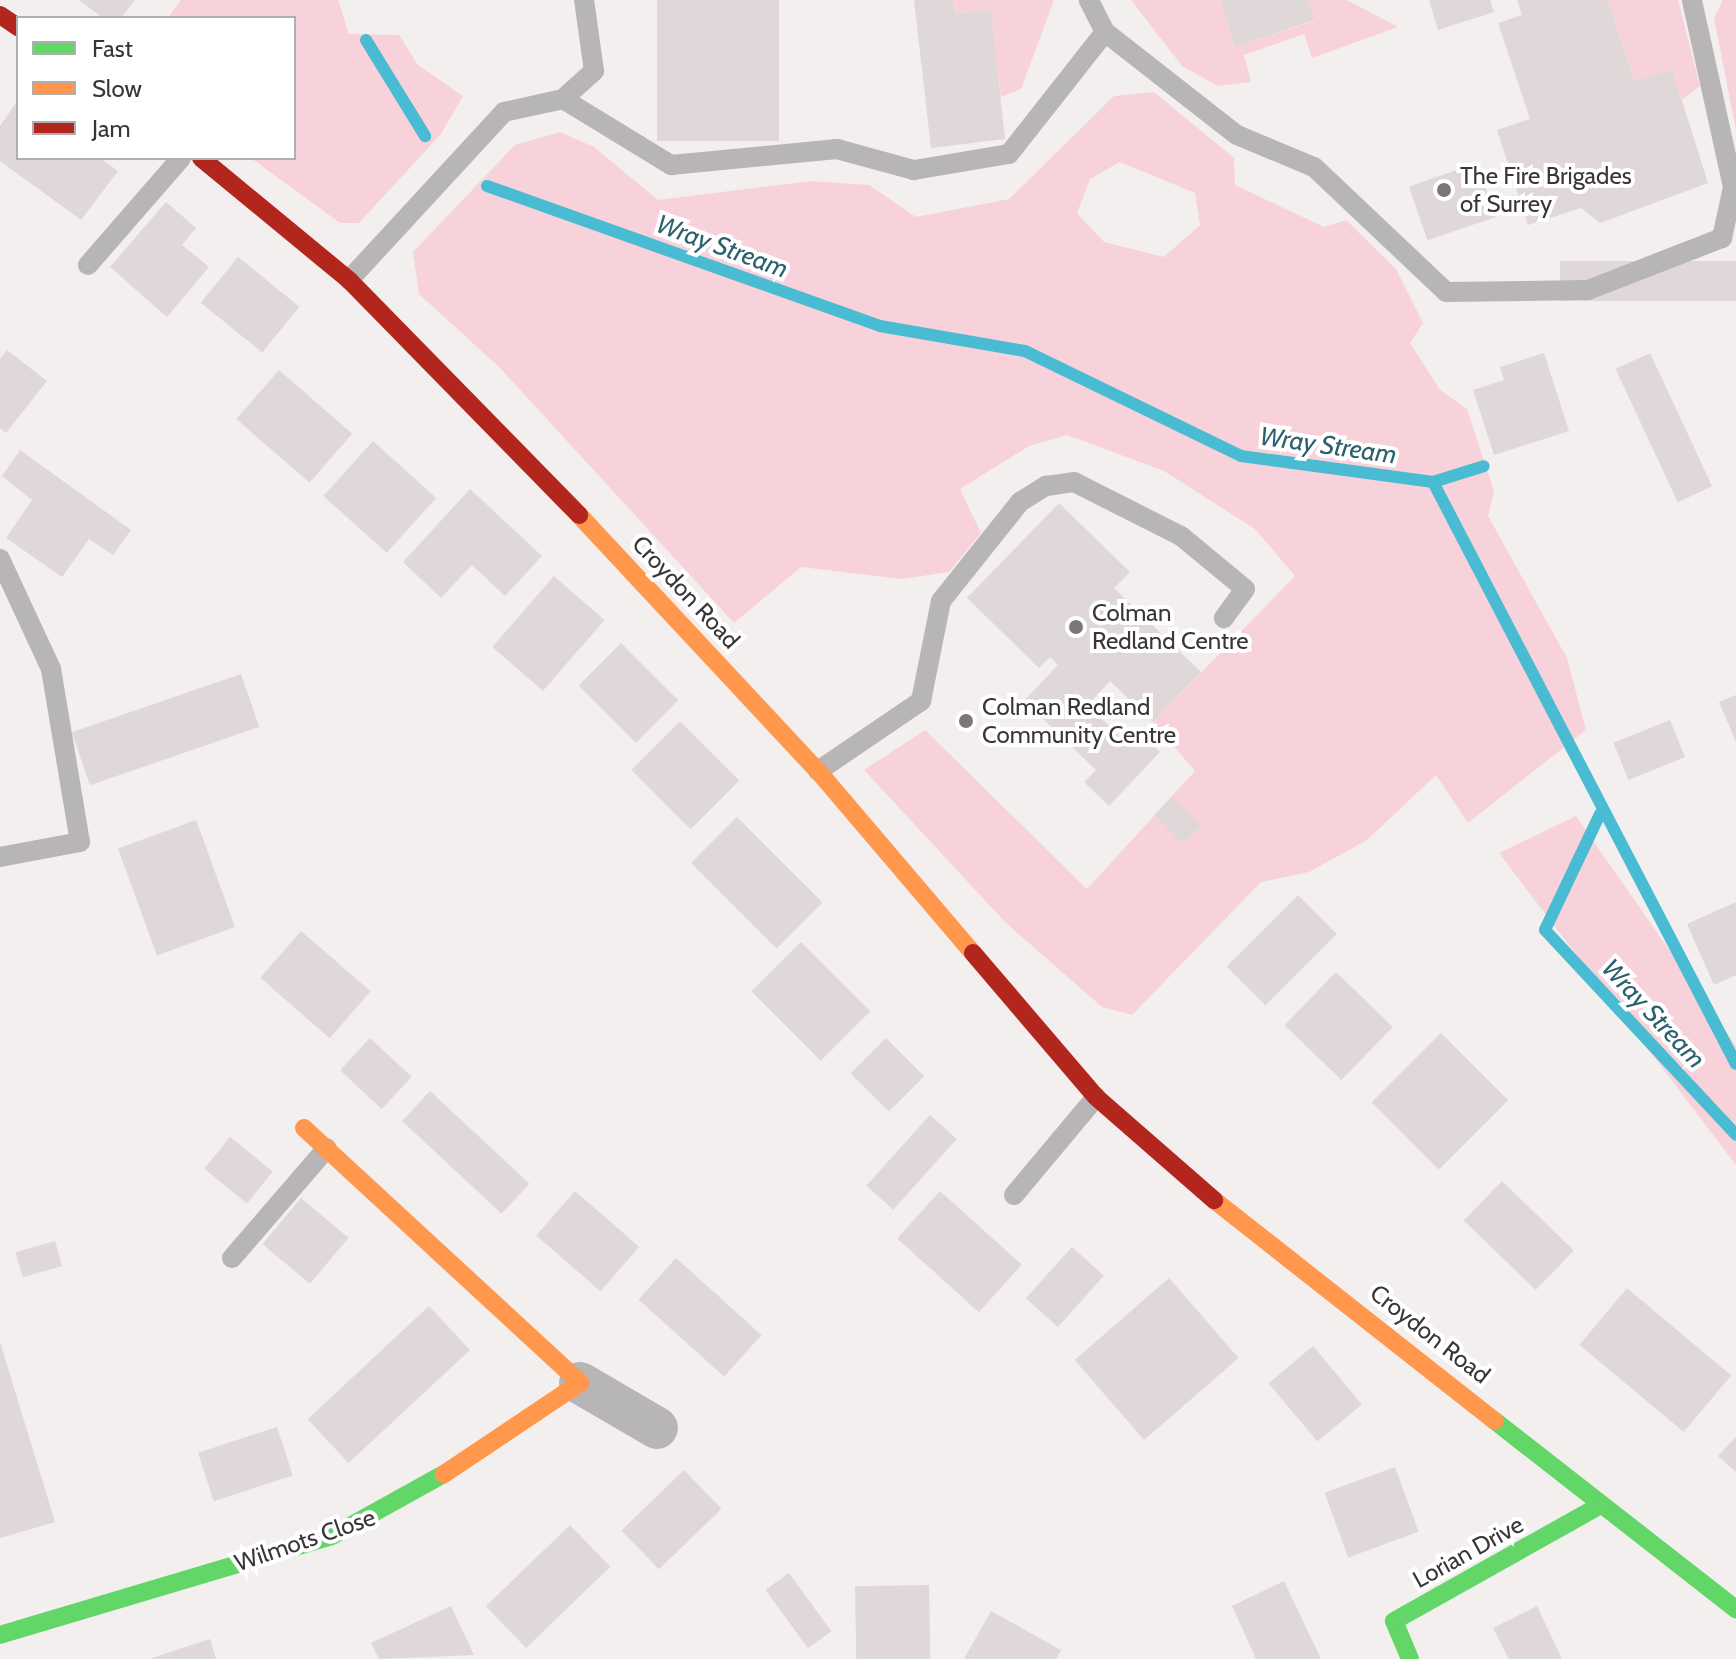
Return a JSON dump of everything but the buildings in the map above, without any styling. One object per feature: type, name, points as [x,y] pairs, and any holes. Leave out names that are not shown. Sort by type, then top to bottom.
[{"type":"main road","name":"Croydon Road","points":[[203,160],[349,280],[457,384],[818,771],[1096,1097],[1231,1215],[1736,1609]]},
{"type":"main road","points":[[304,1128],[580,1383]]},
{"type":"main road","name":"Wilmots Close","points":[[0,1635],[344,1531],[391,1509],[580,1383]]},
{"type":"main road","name":"Lorian Drive","points":[[1410,1659],[1394,1621],[1601,1505]]},
{"type":"street","points":[[580,1383],[657,1428]]},
{"type":"lane","points":[[349,280],[504,112],[563,99],[594,71],[584,0]]},
{"type":"lane","points":[[1089,0],[1105,32],[1237,135],[1314,167],[1446,292],[1588,290],[1722,238],[1733,187],[1692,0]]},
{"type":"lane","points":[[563,99],[671,165],[837,149],[914,170],[1009,154],[1105,32]]},
{"type":"lane","points":[[88,265],[179,160]]},
{"type":"lane","points":[[818,771],[921,701],[941,601],[1020,502],[1046,486],[1074,482],[1181,536],[1245,589],[1224,618]]},
{"type":"lane","points":[[0,559],[51,669],[80,842],[0,857]]},
{"type":"lane","points":[[1014,1195],[1096,1097]]},
{"type":"lane","points":[[232,1258],[327,1148]]},
{"type":"shaded area","points":[[181,0],[338,0],[349,34],[399,35],[418,65],[463,96],[441,134],[359,223],[340,223],[254,160],[296,160],[296,16],[169,16]]},
{"type":"shaded area","points":[[953,0],[1054,0],[1021,89],[1001,97],[990,10],[955,14]]},
{"type":"shaded area","points":[[1131,0],[1220,0],[1235,47],[1314,21],[1308,0],[1347,0],[1398,27],[1312,58],[1304,34],[1244,55],[1251,82],[1218,86],[1182,66]]},
{"type":"shaded area","points":[[1608,0],[1678,0],[1700,86],[1682,100],[1672,69],[1634,81]]},
{"type":"shaded area","points":[[1723,0],[1736,0],[1736,130],[1714,18]]},
{"type":"shaded area","points":[[1154,92],[1234,158],[1235,185],[1324,227],[1346,220],[1396,269],[1423,323],[1410,343],[1440,390],[1467,409],[1494,491],[1488,516],[1567,658],[1586,730],[1468,823],[1436,775],[1367,840],[1309,872],[1261,882],[1132,1015],[1102,1007],[1005,922],[864,770],[925,730],[1087,889],[1195,771],[1153,722],[1295,576],[1255,529],[1164,471],[1067,435],[1029,446],[960,489],[981,533],[949,572],[902,579],[801,567],[734,623],[500,368],[419,294],[413,252],[515,145],[560,132],[594,147],[658,200],[811,181],[869,185],[916,217],[1009,199],[1114,96]],"holes":[[[1120,162],[1195,193],[1200,225],[1164,257],[1104,242],[1077,213],[1090,179]]]},
{"type":"shaded area","points":[[1576,816],[1736,1046],[1736,1165],[1499,853]]},
{"type":"waterway","name":"Wray Stream","points":[[366,40],[425,136]]},
{"type":"waterway","name":"Wray Stream","points":[[487,186],[880,326],[1025,351],[1241,456],[1433,482],[1484,466]]},
{"type":"waterway","name":"Wray Stream","points":[[1433,482],[1736,1064]]},
{"type":"waterway","name":"Wray Stream","points":[[1600,814],[1545,930],[1736,1135]]},
{"type":"traffic: fast","points":[[1495,1421],[1736,1609]]},
{"type":"traffic: fast","points":[[0,1635],[332,1536],[444,1474]]},
{"type":"traffic: fast","points":[[1410,1659],[1394,1621],[1601,1505]]},
{"type":"traffic: slow","points":[[579,515],[818,771],[973,953]]},
{"type":"traffic: slow","points":[[304,1128],[580,1383],[444,1474]]},
{"type":"traffic: slow","points":[[1214,1200],[1495,1421]]},
{"type":"traffic: jam","points":[[0,15],[16,26]]},
{"type":"traffic: jam","points":[[203,160],[349,280],[579,515]]},
{"type":"traffic: jam","points":[[973,953],[1096,1097],[1214,1200]]},
{"type":"place","name":"The Fire Brigades of Surrey","points":[[1444,190]]},
{"type":"place","name":"Colman Redland Centre","points":[[1076,627]]},
{"type":"place","name":"Colman Redland Community Centre","points":[[966,721]]}]
